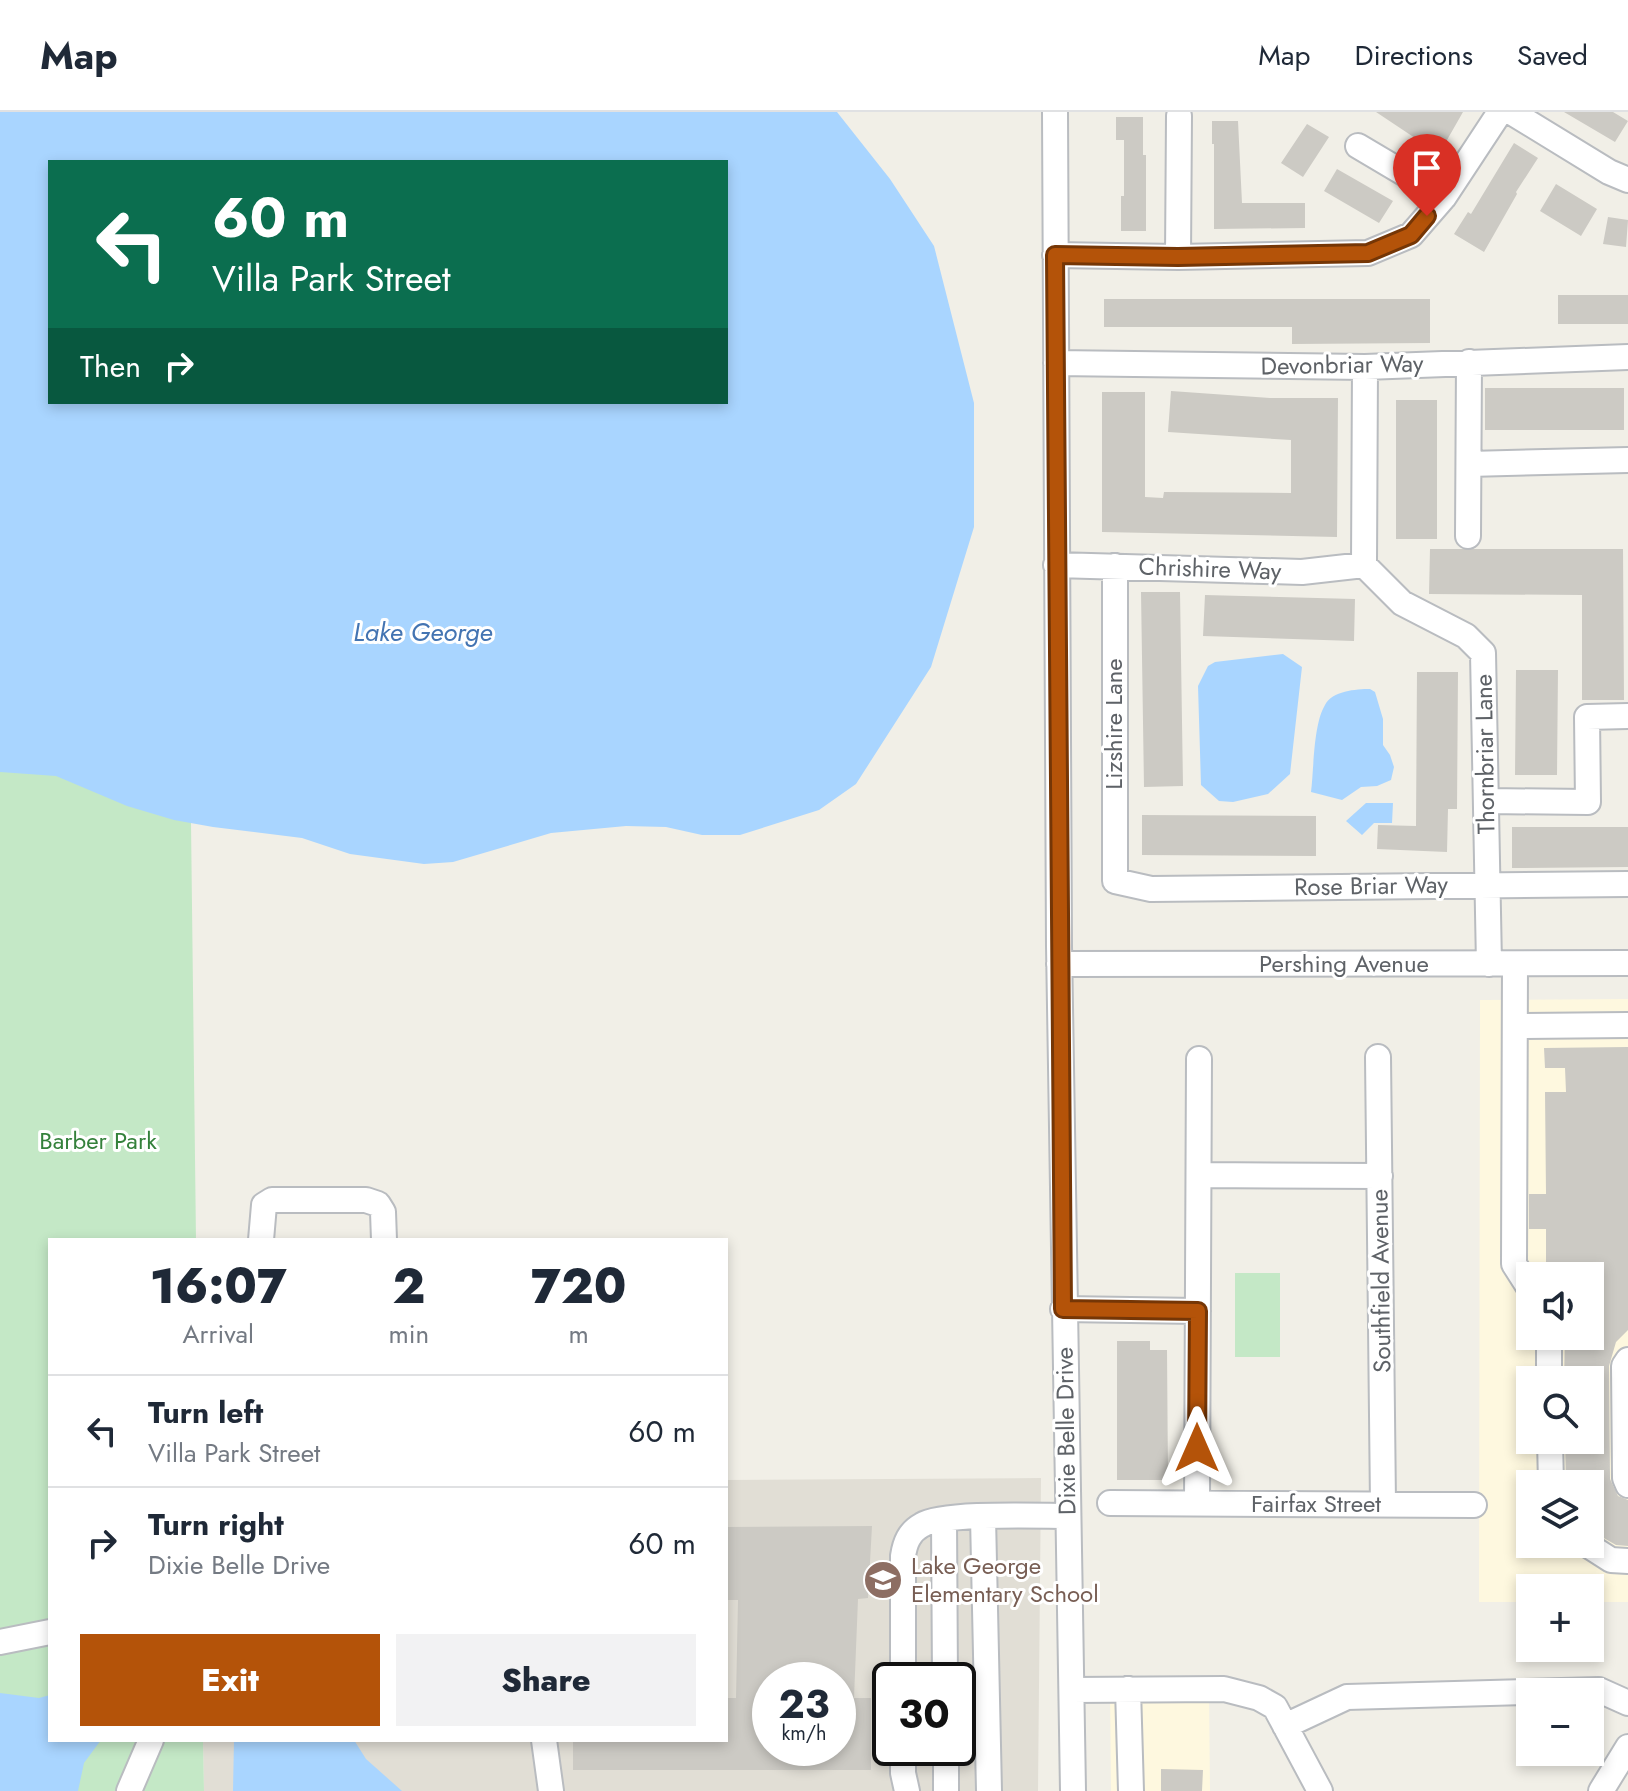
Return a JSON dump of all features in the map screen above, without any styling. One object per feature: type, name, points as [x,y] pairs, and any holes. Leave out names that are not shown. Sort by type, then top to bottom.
[{"type":"street","name":"Dixie Belle Drive","points":[[1055,112],[1059,964],[1073,1791]]},
{"type":"street","points":[[1055,255],[1178,257],[1368,253],[1411,235],[1444,197],[1500,112]]},
{"type":"street","points":[[1511,112],[1609,172],[1628,180]]},
{"type":"street","points":[[1178,257],[1179,116]]},
{"type":"street","points":[[1358,146],[1444,197]]},
{"type":"street","name":"Devonbriar Way","points":[[1056,363],[1365,367],[1628,357]]},
{"type":"street","points":[[1468,536],[1469,362]]},
{"type":"street","points":[[1364,565],[1365,367]]},
{"type":"street","points":[[1469,464],[1628,460]]},
{"type":"street","name":"Chrishire Way","points":[[1056,565],[1302,572],[1364,565]]},
{"type":"street","name":"Thornbriar Lane","points":[[1364,565],[1402,603],[1466,636],[1483,653],[1489,964]]},
{"type":"street","name":"Lizshire Lane","points":[[1115,566],[1115,881]]},
{"type":"street","points":[[1487,801],[1588,802],[1587,717],[1628,716]]},
{"type":"street","name":"Rose Briar Way","points":[[1115,881],[1151,889],[1628,884]]},
{"type":"street","name":"Pershing Avenue","points":[[1059,964],[1628,963]]},
{"type":"street","points":[[1515,964],[1516,1267]]},
{"type":"street","points":[[1515,1026],[1628,1025]]},
{"type":"street","name":"Southfield Avenue","points":[[1378,1057],[1383,1504]]},
{"type":"street","points":[[1197,1503],[1199,1059]]},
{"type":"street","points":[[1199,1175],[1380,1176]]},
{"type":"street","points":[[261,1238],[261,1213],[264,1205],[272,1200],[366,1200],[378,1204],[383,1212],[384,1238]]},
{"type":"street","points":[[1063,1309],[1198,1311]]},
{"type":"street","points":[[1628,1360],[1624,1366],[1625,1478],[1628,1485]]},
{"type":"street","name":"Fairfax Street","points":[[1110,1503],[1474,1505]]},
{"type":"street","points":[[903,1662],[905,1546],[907,1539],[920,1525],[944,1519],[1068,1516]]},
{"type":"street","points":[[983,1517],[989,1791]]},
{"type":"street","points":[[944,1519],[945,1662]]},
{"type":"street","points":[[1604,1556],[1611,1560],[1628,1561]]},
{"type":"street","points":[[0,1642],[48,1632]]},
{"type":"street","points":[[1128,1689],[1131,1791]]},
{"type":"street","points":[[1072,1690],[1224,1689],[1259,1698],[1275,1707],[1320,1791]]},
{"type":"street","points":[[1285,1726],[1347,1697],[1599,1690],[1628,1703]]},
{"type":"street","points":[[129,1791],[150,1742]]},
{"type":"street","points":[[544,1742],[551,1791]]},
{"type":"street","points":[[1601,1791],[1628,1747]]},
{"type":"street","points":[[905,1766],[907,1791]]},
{"type":"street","points":[[946,1766],[946,1791]]},
{"type":"shaded area","points":[[1628,999],[1628,1602],[1604,1602],[1604,1574],[1516,1574],[1516,1602],[1479,1602],[1480,1000]]},
{"type":"shaded area","name":"Lake George Elementary School","points":[[1041,1478],[1038,1791],[204,1791],[203,1742],[728,1742],[728,1480]]},
{"type":"shaded area","points":[[1110,1688],[1209,1688],[1210,1791],[1111,1791]]},
{"type":"green space","name":"Barber Park","points":[[187,488],[196,1238],[48,1238],[48,1742],[203,1742],[204,1791],[0,1791],[0,491]]},
{"type":"green space","points":[[1235,1273],[1280,1273],[1280,1357],[1235,1357]]},
{"type":"water","name":"Lake George","points":[[0,112],[837,112],[890,179],[934,246],[974,403],[974,527],[931,667],[856,784],[819,810],[740,835],[702,835],[666,827],[626,826],[551,833],[453,862],[424,864],[350,854],[302,838],[174,820],[127,806],[56,776],[0,772]]},
{"type":"water","points":[[1283,654],[1302,667],[1290,774],[1268,794],[1233,802],[1219,801],[1201,785],[1198,686],[1208,666],[1215,662]]},
{"type":"water","points":[[1370,689],[1375,692],[1383,719],[1383,745],[1394,767],[1391,780],[1377,786],[1361,787],[1342,800],[1311,792],[1316,735],[1325,705],[1339,694]]},
{"type":"water","points":[[1366,803],[1393,803],[1392,823],[1374,823],[1362,835],[1346,821]]},
{"type":"water","points":[[0,1693],[39,1698],[48,1696],[48,1742],[100,1742],[84,1763],[78,1791],[0,1791]]},
{"type":"water","points":[[234,1742],[355,1742],[366,1759],[402,1791],[233,1791]]},
{"type":"building","points":[[1376,112],[1463,112],[1439,154]]},
{"type":"building","points":[[1564,112],[1613,112],[1628,121],[1615,142]]},
{"type":"building","points":[[1116,117],[1143,117],[1146,231],[1121,231],[1124,140],[1116,140]]},
{"type":"building","points":[[1212,121],[1238,121],[1242,203],[1305,203],[1305,228],[1214,229]]},
{"type":"building","points":[[1307,124],[1329,137],[1303,177],[1281,163]]},
{"type":"building","points":[[1514,143],[1538,158],[1484,252],[1454,234],[1468,212],[1471,214]]},
{"type":"building","points":[[1337,169],[1393,201],[1379,223],[1324,191]]},
{"type":"building","points":[[1556,184],[1597,209],[1581,236],[1540,211]]},
{"type":"building","points":[[1608,217],[1628,220],[1626,247],[1603,244]]},
{"type":"building","points":[[1558,295],[1628,295],[1628,324],[1558,324]]},
{"type":"building","points":[[1104,299],[1430,299],[1430,343],[1292,344],[1292,327],[1104,327]]},
{"type":"building","points":[[1485,388],[1624,388],[1624,430],[1485,430]]},
{"type":"building","points":[[1171,391],[1270,398],[1338,398],[1337,537],[1102,532],[1102,392],[1145,392],[1145,497],[1163,498],[1164,492],[1291,493],[1291,440],[1168,432]]},
{"type":"building","points":[[1396,400],[1437,400],[1437,539],[1396,539]]},
{"type":"building","points":[[1430,549],[1623,549],[1624,700],[1582,700],[1582,595],[1429,594]]},
{"type":"building","points":[[1141,592],[1180,592],[1183,786],[1144,787]]},
{"type":"building","points":[[1205,595],[1355,599],[1354,641],[1203,636]]},
{"type":"building","points":[[1516,670],[1558,670],[1557,775],[1515,775]]},
{"type":"building","points":[[1417,672],[1458,672],[1457,809],[1448,809],[1447,852],[1377,849],[1378,825],[1416,826]]},
{"type":"building","points":[[1142,815],[1316,816],[1316,856],[1142,855]]},
{"type":"building","points":[[1512,827],[1628,827],[1628,867],[1512,868]]},
{"type":"building","points":[[1628,1047],[1628,1330],[1616,1342],[1609,1366],[1610,1479],[1618,1496],[1628,1500],[1628,1546],[1616,1545],[1604,1538],[1604,1470],[1566,1470],[1565,1454],[1604,1454],[1604,1366],[1564,1366],[1565,1350],[1604,1350],[1604,1262],[1546,1262],[1546,1229],[1529,1229],[1529,1194],[1546,1194],[1545,1092],[1566,1092],[1565,1068],[1545,1068],[1544,1048]]},
{"type":"building","points":[[1117,1341],[1150,1341],[1150,1350],[1167,1350],[1168,1480],[1117,1480]]},
{"type":"building","points":[[872,1526],[868,1598],[858,1599],[855,1662],[752,1662],[752,1766],[856,1766],[856,1698],[871,1698],[871,1770],[573,1770],[573,1742],[728,1742],[728,1698],[736,1698],[738,1600],[728,1600],[728,1527]]},
{"type":"building","points":[[1161,1769],[1203,1770],[1202,1791],[1161,1791]]},
{"type":"place","name":"Lake George Elementary School","points":[[883,1580]]},
{"type":"route","points":[[1197,1448],[1198,1311],[1063,1309],[1055,255],[1178,257],[1368,253],[1411,235],[1427,216]]}]
